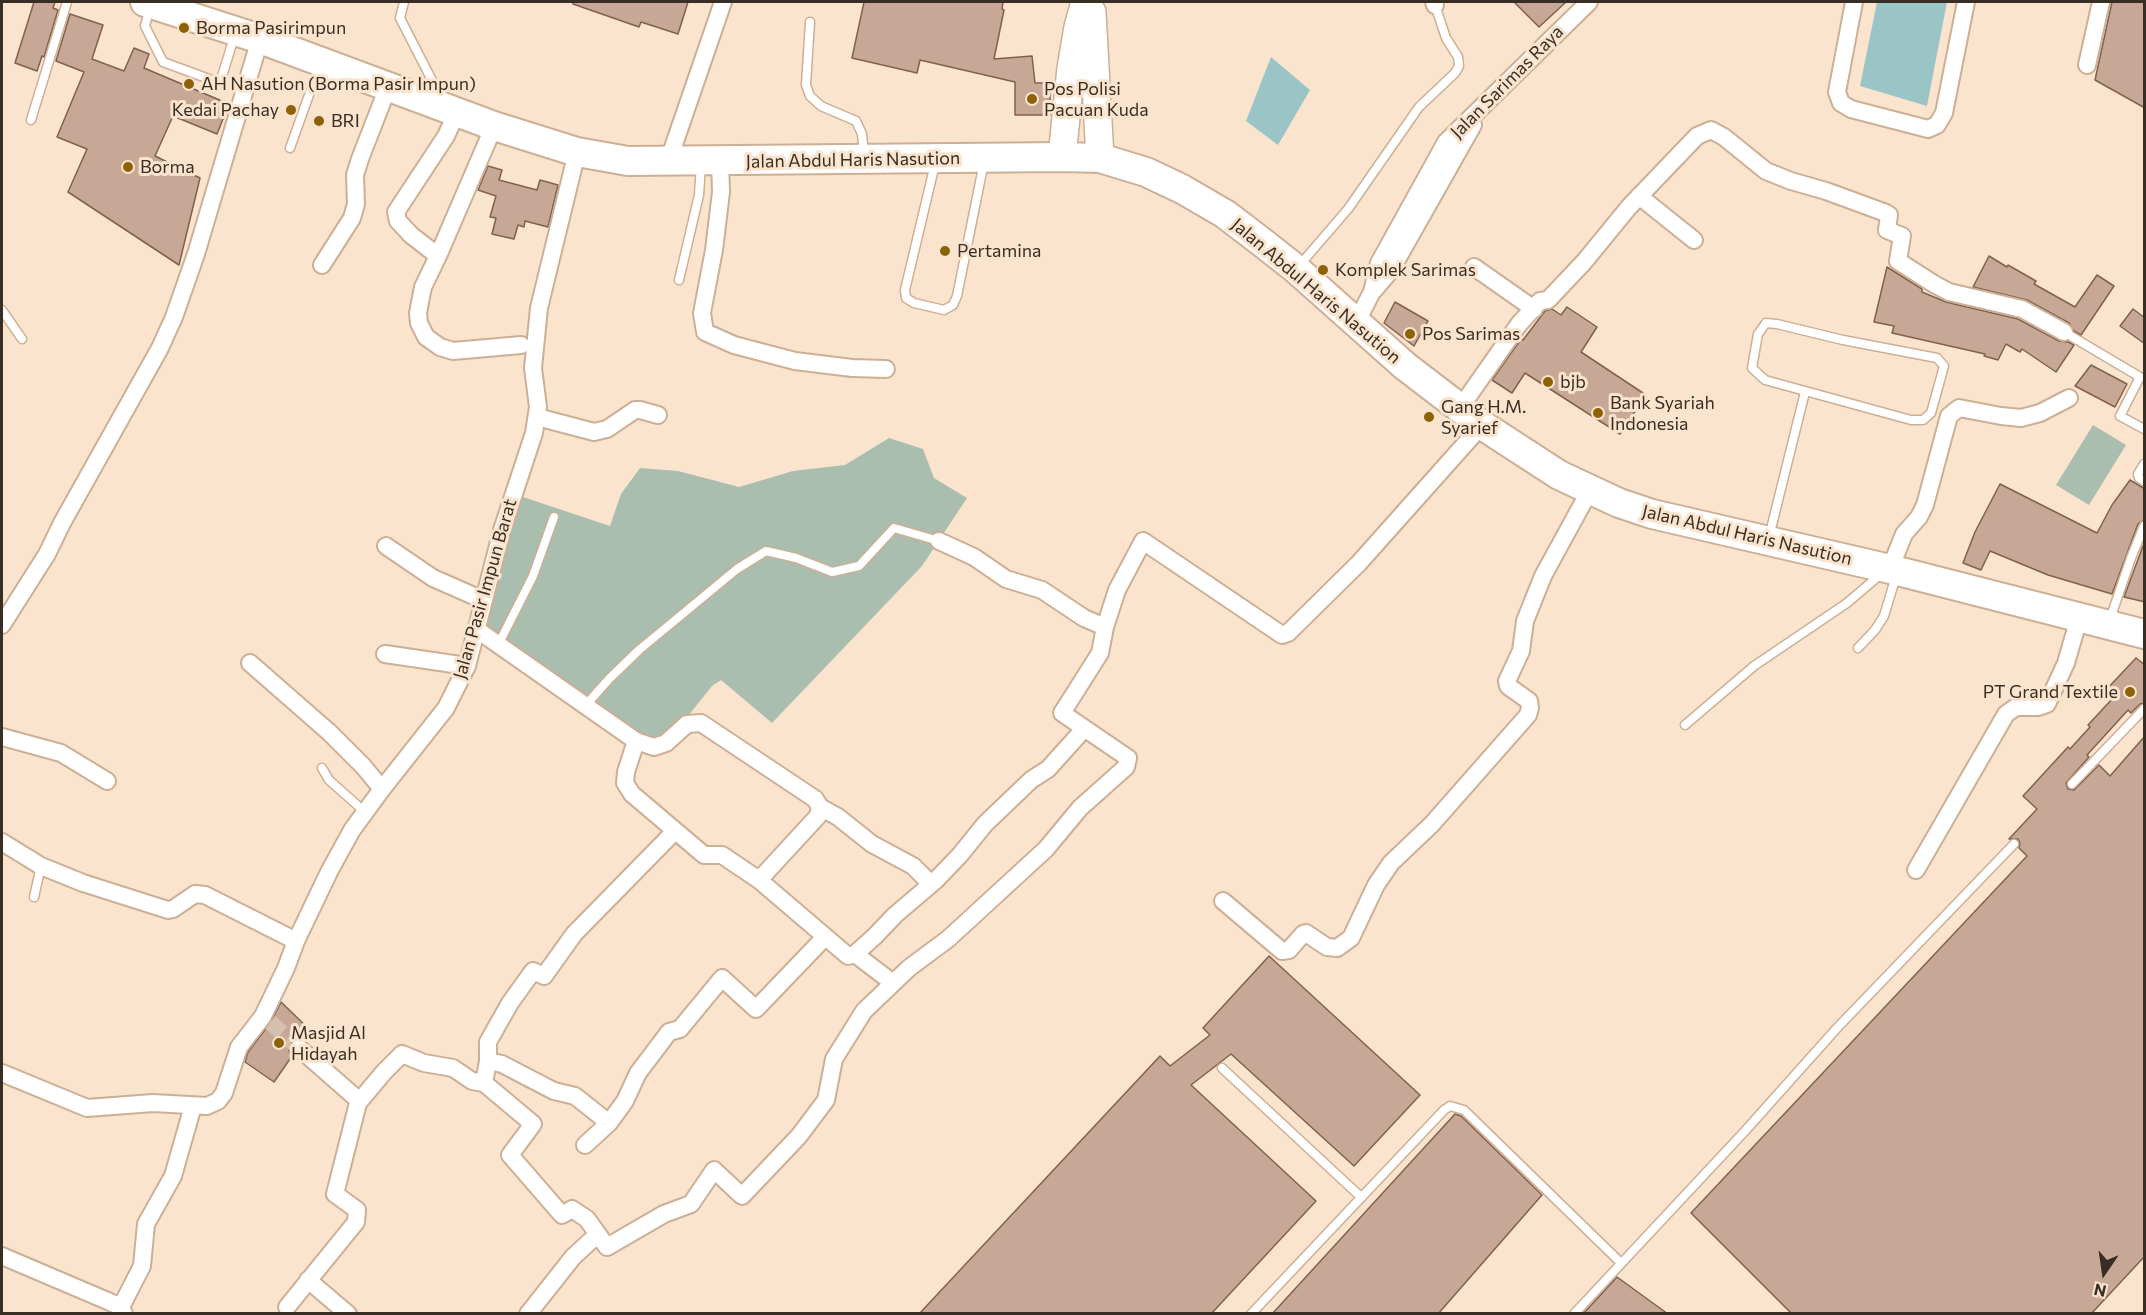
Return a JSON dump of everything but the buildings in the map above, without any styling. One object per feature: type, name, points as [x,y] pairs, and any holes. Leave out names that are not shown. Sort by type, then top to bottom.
[{"type":"highway","name":"Jalan Abdul Haris Nasution","points":[[148,2],[248,35],[494,126],[577,152],[628,161],[1062,157],[1100,158],[1146,172],[1182,189],[1225,214],[1296,269],[1405,366],[1471,416],[1559,475],[1590,490],[1652,514],[1768,540],[2145,634]]},
{"type":"main road","points":[[1062,157],[1071,68],[1085,2]]},
{"type":"main road","points":[[1091,2],[1100,158]]},
{"type":"street","points":[[668,162],[723,2]]},
{"type":"street","name":"Jalan Sarimas Raya","points":[[1372,292],[1379,263],[1446,142],[1589,2]]},
{"type":"street","points":[[1854,2],[1837,92],[1841,102],[1851,109],[1928,129],[1937,125],[1944,113],[1966,2]]},
{"type":"street","points":[[2087,65],[2101,2]]},
{"type":"street","points":[[2,625],[47,554],[160,348],[174,317],[196,254],[248,35]]},
{"type":"street","points":[[322,265],[352,218],[356,204],[355,175],[388,87]]},
{"type":"street","points":[[1356,323],[1372,292],[1391,270],[1484,106]]},
{"type":"street","points":[[438,256],[404,228],[398,221],[396,212],[446,136],[451,110]]},
{"type":"street","points":[[494,126],[423,287],[418,313],[419,323],[426,337],[440,347],[453,351],[521,345]]},
{"type":"street","points":[[287,1307],[356,1222],[357,1210],[335,1194],[358,1103],[402,1054],[424,1063],[453,1068],[472,1081],[484,1083],[534,1124],[510,1155],[562,1215],[572,1209],[586,1219],[607,1246],[664,1214],[690,1203],[714,1170],[742,1196],[799,1136],[826,1100],[832,1079],[834,1059],[864,1011],[893,983],[948,939],[1046,849],[1080,808],[1126,767],[1128,758],[1062,713],[1100,653],[1105,627],[1118,590],[1143,541],[1276,633],[1282,635],[1288,633],[1359,563],[1471,416],[1504,343],[1540,301],[1548,300],[1584,262],[1639,196],[1697,136],[1711,130],[1724,137],[1766,171],[1886,213],[1889,215],[1887,230],[1902,236],[1898,261],[1950,292],[2022,309],[2064,332]]},
{"type":"street","name":"Jalan Pasir Impun Barat","points":[[2,1073],[87,1108],[153,1103],[207,1106],[218,1101],[224,1094],[239,1047],[266,1019],[296,941],[352,830],[446,708],[466,666],[502,530],[534,433],[537,417],[533,368],[534,342],[539,308],[577,152]]},
{"type":"street","points":[[710,161],[721,192],[714,250],[702,313],[705,332],[734,345],[795,361],[852,368],[886,369]]},
{"type":"street","points":[[1639,196],[1694,240]]},
{"type":"street","points":[[1474,267],[1534,309]]},
{"type":"street","points":[[1891,570],[1904,534],[1925,505],[1949,416],[1959,408],[2020,418],[2040,413],[2069,398]]},
{"type":"street","points":[[537,417],[594,432],[607,429],[635,410],[658,415]]},
{"type":"street","points":[[1223,901],[1282,951],[1289,950],[1306,933],[1311,934],[1327,947],[1337,948],[1351,938],[1376,885],[1391,863],[1432,824],[1528,715],[1529,701],[1508,686],[1507,681],[1521,651],[1525,621],[1543,576],[1590,490]]},
{"type":"street","points":[[939,541],[974,557],[1006,579],[1042,590],[1084,618],[1105,627]]},
{"type":"street","points":[[386,546],[433,578],[483,600]]},
{"type":"street","points":[[1916,870],[2006,714],[2016,707],[2038,707],[2047,704],[2066,663],[2079,618]]},
{"type":"street","points":[[476,629],[636,741],[654,747],[666,743],[687,724],[700,723],[815,799],[820,807],[838,817],[872,844],[913,866],[931,884]]},
{"type":"street","points":[[385,654],[466,666]]},
{"type":"street","points":[[250,663],[330,733],[382,789]]},
{"type":"street","points":[[636,741],[626,772],[625,783],[632,794],[704,855],[722,855],[759,880],[848,956],[855,954],[931,884],[960,855],[985,824],[1031,780],[1048,769],[1084,729]]},
{"type":"street","points":[[2,737],[61,753],[107,781]]},
{"type":"street","points":[[759,880],[818,816],[820,807]]},
{"type":"street","points":[[484,1083],[488,1061],[488,1042],[496,1025],[533,971],[544,976],[574,933],[675,831]]},
{"type":"street","points":[[2,842],[41,866],[83,883],[168,910],[195,894],[205,895],[296,941]]},
{"type":"street","points":[[585,1145],[609,1123],[625,1101],[638,1073],[669,1032],[680,1029],[722,978],[756,1009],[825,937]]},
{"type":"street","points":[[855,954],[893,983]]},
{"type":"street","points":[[299,1048],[352,1094],[358,1103]]},
{"type":"street","points":[[488,1061],[502,1064],[554,1090],[575,1096],[609,1123]]},
{"type":"street","points":[[2,1256],[122,1310],[142,1266],[146,1224],[173,1176],[193,1106]]},
{"type":"street","points":[[528,1314],[573,1257],[598,1234]]},
{"type":"street","points":[[308,1280],[348,1314]]},
{"type":"lane","points":[[31,120],[67,2]]},
{"type":"lane","points":[[148,2],[144,26],[163,62],[220,83],[248,35]]},
{"type":"lane","points":[[404,2],[400,18],[451,110]]},
{"type":"lane","points":[[1296,269],[1348,209],[1419,107],[1455,73],[1459,66],[1458,57],[1446,38],[1434,3]]},
{"type":"lane","points":[[810,22],[806,85],[810,96],[821,106],[856,121],[862,134],[865,159]]},
{"type":"lane","points":[[290,148],[320,62]]},
{"type":"lane","points":[[936,159],[905,290],[906,298],[914,303],[944,310],[953,305],[957,296],[985,158]]},
{"type":"lane","points":[[679,280],[699,195],[710,161]]},
{"type":"lane","points":[[2,310],[22,339]]},
{"type":"lane","points":[[1766,323],[1937,358],[1944,366],[1931,413],[1923,420],[1911,420],[1804,392],[1765,380],[1752,368],[1758,334],[1766,323]]},
{"type":"lane","points":[[2064,332],[2140,377],[2120,416],[2145,429]]},
{"type":"lane","points":[[1768,540],[1804,392]]},
{"type":"lane","points":[[2145,464],[2138,474],[2139,478],[2145,481]]},
{"type":"lane","points":[[498,645],[533,576],[554,517]]},
{"type":"lane","points":[[2108,625],[2131,558],[2145,526]]},
{"type":"lane","points":[[585,706],[639,650],[737,569],[766,551],[796,558],[832,572],[859,566],[894,528],[939,541]]},
{"type":"lane","points":[[1858,648],[1875,630],[1884,616],[1891,570]]},
{"type":"lane","points":[[1685,725],[1754,666],[1891,570]]},
{"type":"lane","points":[[2072,784],[2145,709]]},
{"type":"lane","points":[[322,768],[329,780],[365,812]]},
{"type":"lane","points":[[1574,1314],[1620,1262],[1745,1131],[1837,1028],[2014,844]]},
{"type":"lane","points":[[33,897],[41,866]]},
{"type":"lane","points":[[1222,1068],[1361,1197]]},
{"type":"lane","points":[[1251,1314],[1450,1106],[1464,1110],[1620,1262]]},
{"type":"green space","points":[[2093,425],[2126,445],[2089,505],[2056,485]]},
{"type":"green space","points":[[889,438],[923,449],[934,478],[967,498],[922,566],[772,723],[721,680],[712,686],[668,741],[653,740],[639,734],[485,628],[509,536],[523,497],[610,526],[621,494],[640,468],[678,471],[739,487],[793,471],[845,465]]},
{"type":"water","points":[[1877,2],[1947,2],[1927,106],[1860,86]]},
{"type":"water","points":[[1271,57],[1310,90],[1278,145],[1246,121]]},
{"type":"tunnel","points":[[270,1022],[299,1048]]},
{"type":"place","name":"Borma Pasirimpun","points":[[184,28]]},
{"type":"place","name":"AH Nasution (Borma Pasir Impun)","points":[[189,84]]},
{"type":"place","name":"Pos Polisi Pacuan Kuda","points":[[1032,99]]},
{"type":"place","name":"Kedai Pachay","points":[[291,110]]},
{"type":"place","name":"BRI","points":[[319,121]]},
{"type":"place","name":"Borma","points":[[128,167]]},
{"type":"place","name":"Pertamina","points":[[945,251]]},
{"type":"place","name":"Komplek Sarimas","points":[[1323,270]]},
{"type":"place","name":"Pos Sarimas","points":[[1410,334]]},
{"type":"place","name":"bjb","points":[[1548,382]]},
{"type":"place","name":"Bank Syariah Indonesia","points":[[1598,413]]},
{"type":"place","name":"Gang H.M. Syarief","points":[[1429,417]]},
{"type":"place","name":"PT Grand Textile","points":[[2130,692]]},
{"type":"place","name":"Masjid Al Hidayah","points":[[279,1043]]}]
